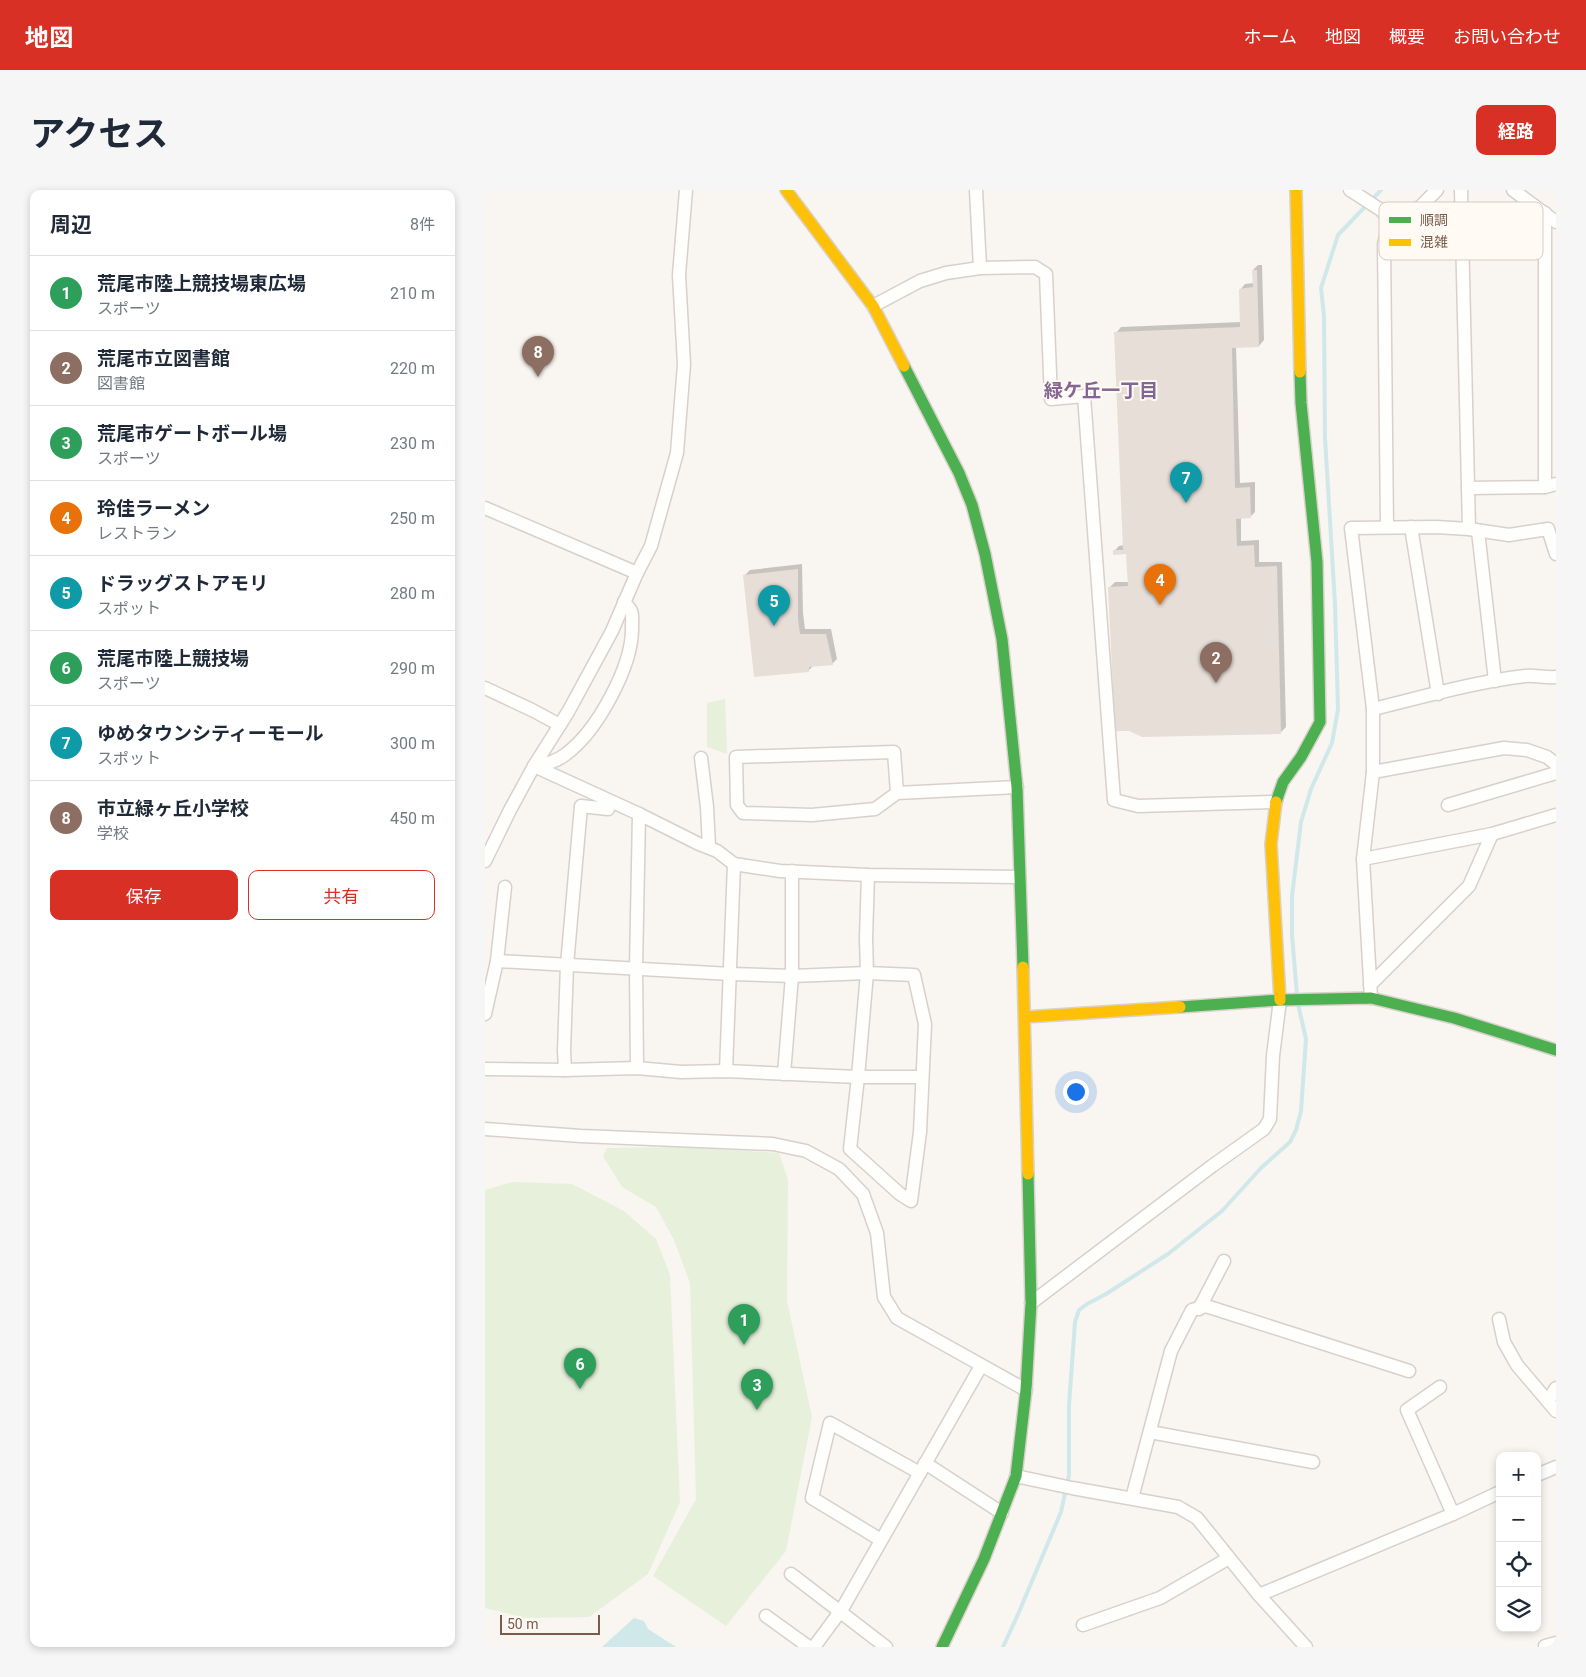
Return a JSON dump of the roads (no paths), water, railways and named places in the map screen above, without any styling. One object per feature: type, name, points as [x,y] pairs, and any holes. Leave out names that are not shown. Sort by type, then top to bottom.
[{"type":"street","points":[[485,861],[534,766],[612,631],[651,546],[677,453],[684,364],[679,275],[686,190]]},
{"type":"street","points":[[786,190],[873,306],[959,473],[972,505],[985,554],[1001,639],[1017,787],[1025,1017],[1031,1303],[1026,1390],[1016,1476],[984,1559],[942,1647]]},
{"type":"street","points":[[975,190],[979,268]]},
{"type":"street","points":[[1031,1303],[1264,1129],[1270,1119],[1273,1056],[1283,1000],[1271,844],[1276,802],[1283,782],[1301,757],[1321,722],[1317,562],[1301,403],[1296,190]]},
{"type":"street","points":[[1425,202],[1437,190]]},
{"type":"street","points":[[1513,190],[1530,202]]},
{"type":"street","points":[[1352,192],[1379,209]]},
{"type":"street","points":[[1468,488],[1551,485],[1545,213]]},
{"type":"street","points":[[1545,213],[1556,222]]},
{"type":"street","points":[[1384,260],[1387,527]]},
{"type":"street","points":[[1463,260],[1468,488],[1495,680]]},
{"type":"street","points":[[873,306],[920,281],[946,273],[979,268],[1035,267],[1046,274],[1051,399],[1084,396],[1114,800],[1137,806],[1276,802]]},
{"type":"street","points":[[485,508],[637,573]]},
{"type":"street","points":[[1411,527],[1438,694]]},
{"type":"street","points":[[1370,992],[1363,859],[1373,772],[1373,709],[1351,528],[1411,527],[1474,530],[1509,535],[1552,528],[1556,554]]},
{"type":"street","points":[[534,766],[551,763],[565,755],[582,741],[611,698],[633,635],[632,612],[624,602]]},
{"type":"street","points":[[1373,709],[1495,680],[1528,676],[1556,677]]},
{"type":"street","points":[[485,688],[559,725]]},
{"type":"street","points":[[1373,772],[1504,748],[1527,750],[1547,757],[1556,764]]},
{"type":"street","points":[[897,793],[894,752],[737,757],[737,805],[743,813],[812,815],[875,809],[897,793],[1017,787]]},
{"type":"street","points":[[701,758],[707,807],[709,847]]},
{"type":"street","points":[[534,766],[709,847],[734,864],[780,871],[868,875],[1019,877]]},
{"type":"street","points":[[1448,805],[1556,774]]},
{"type":"street","points":[[565,1070],[563,1051],[567,965],[581,806],[608,810],[610,801]]},
{"type":"street","points":[[637,1068],[636,968],[639,814]]},
{"type":"street","points":[[1363,859],[1492,834],[1556,815]]},
{"type":"street","points":[[1370,992],[1469,886],[1492,834]]},
{"type":"street","points":[[726,1071],[734,864]]},
{"type":"street","points":[[784,1074],[792,976],[792,871]]},
{"type":"street","points":[[497,962],[792,976],[867,973],[914,975],[925,1024],[920,1132],[911,1201],[900,1194],[850,1149],[867,973],[868,875]]},
{"type":"street","points":[[485,1014],[497,962],[505,888]]},
{"type":"street","points":[[1025,1017],[1283,1000],[1336,999],[1370,992],[1556,1050]]},
{"type":"street","points":[[485,1069],[565,1070],[637,1068],[681,1072],[726,1071],[858,1077],[922,1077]]},
{"type":"street","points":[[485,1129],[581,1136],[773,1144],[806,1151],[839,1168],[863,1194],[877,1234],[884,1297],[897,1318],[1026,1390]]},
{"type":"street","points":[[1199,1308],[1224,1261]]},
{"type":"street","points":[[1132,1498],[1171,1351],[1192,1310],[1206,1306],[1409,1371]]},
{"type":"street","points":[[1499,1319],[1504,1342],[1517,1365],[1552,1406]]},
{"type":"street","points":[[814,1647],[840,1612],[981,1366]]},
{"type":"street","points":[[1440,1388],[1407,1410],[1453,1514]]},
{"type":"street","points":[[1552,1406],[1556,1388]]},
{"type":"street","points":[[881,1540],[812,1498],[830,1423],[922,1468],[1002,1513]]},
{"type":"street","points":[[1150,1432],[1313,1462]]},
{"type":"street","points":[[1541,1473],[1556,1467]]},
{"type":"street","points":[[1016,1476],[1178,1507],[1185,1510],[1197,1518],[1259,1595],[1306,1647]]},
{"type":"street","points":[[1259,1595],[1453,1514],[1496,1494]]},
{"type":"street","points":[[1083,1626],[1161,1598],[1229,1558]]},
{"type":"street","points":[[791,1574],[885,1647]]},
{"type":"street","points":[[766,1616],[809,1647]]},
{"type":"street","points":[[1544,1647],[1556,1643]]},
{"type":"water","points":[[634,1618],[644,1621],[648,1629],[676,1647],[602,1647]]},
{"type":"waterway","points":[[1297,995],[1292,935],[1292,896],[1301,822],[1311,789],[1332,743],[1338,709],[1335,604],[1325,438],[1324,316],[1321,288],[1338,235],[1381,190]]},
{"type":"waterway","points":[[1003,1647],[1061,1512],[1069,1475],[1069,1405],[1075,1322],[1079,1310],[1168,1254],[1222,1211],[1261,1168],[1290,1142],[1296,1130],[1301,1111],[1306,1039],[1298,1004]]},
{"type":"place","name":"市立緑ヶ丘小学校","points":[[538,377]]},
{"type":"place","name":"ゆめタウンシティーモール","points":[[1186,503]]},
{"type":"place","name":"玲佳ラーメン","points":[[1160,605]]},
{"type":"place","name":"ドラッグストアモリ","points":[[774,626]]},
{"type":"place","name":"荒尾市立図書館","points":[[1216,683]]},
{"type":"place","name":"荒尾市陸上競技場東広場","points":[[744,1345]]},
{"type":"place","name":"荒尾市陸上競技場","points":[[580,1389]]},
{"type":"place","name":"荒尾市ゲートボール場","points":[[757,1410]]},
{"type":"district","name":"緑ケ丘一丁目","points":[[1101,390]]}]
